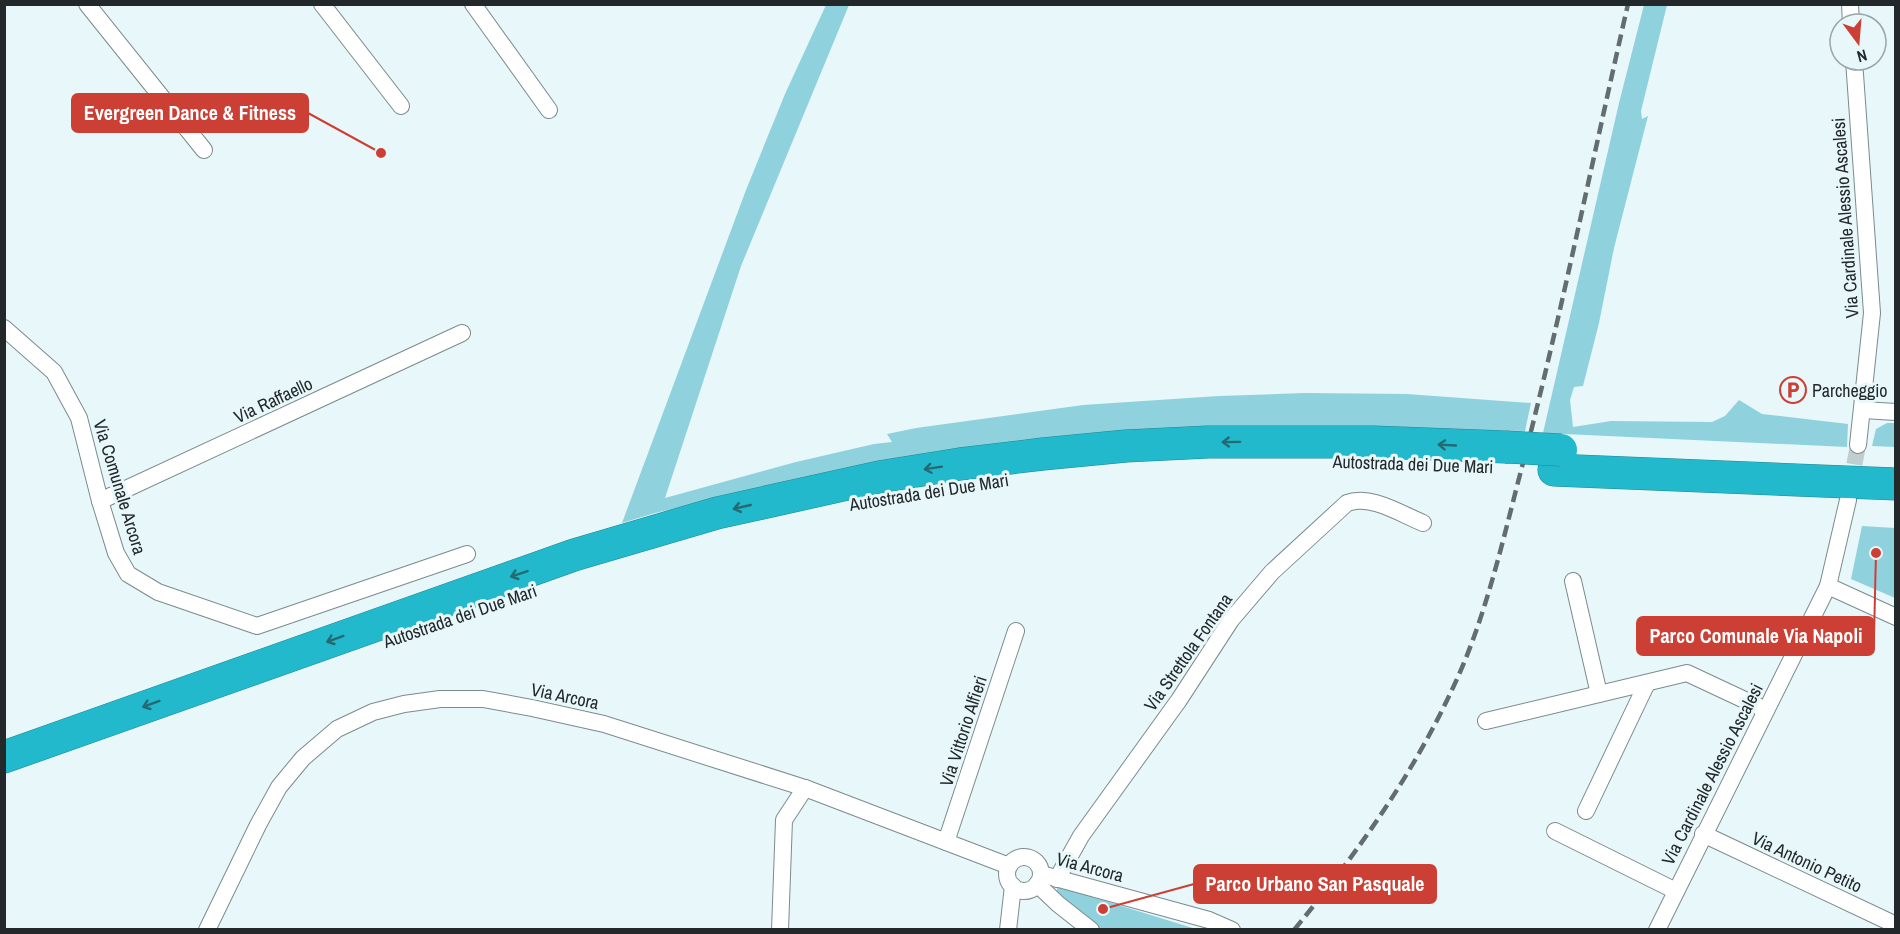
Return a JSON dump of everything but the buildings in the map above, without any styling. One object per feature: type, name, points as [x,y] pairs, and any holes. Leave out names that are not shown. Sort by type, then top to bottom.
[{"type":"highway","name":"Autostrada dei Due Mari","points":[[4,757],[644,544],[717,513],[879,477],[960,464],[1055,453],[1173,444],[1290,440],[1373,441],[1504,457],[1896,484]]},
{"type":"highway","name":"Autostrada dei Due Mari","points":[[1557,460],[1896,464]]},
{"type":"highway","name":"Autostrada dei Due Mari","points":[[4,778],[571,567]]},
{"type":"street","points":[[87,4],[204,150]]},
{"type":"street","points":[[322,4],[401,106]]},
{"type":"street","points":[[473,4],[549,110]]},
{"type":"street","name":"Via Cardinale Alessio Ascalesi","points":[[1855,72],[1872,313],[1858,446]]},
{"type":"street","name":"Via Comunale Arcora","points":[[4,328],[54,372],[79,418],[116,553],[128,574],[158,592],[256,626],[467,554]]},
{"type":"street","name":"Via Raffaello","points":[[100,501],[462,333]]},
{"type":"street","points":[[1863,411],[1896,412]]},
{"type":"street","name":"Via Strettola Fontana","points":[[1045,879],[1081,836],[1179,700],[1231,620],[1272,572],[1347,503],[1355,500],[1376,503],[1423,523]]},
{"type":"street","name":"Via Cardinale Alessio Ascalesi","points":[[1657,930],[1828,586],[1848,500]]},
{"type":"street","points":[[1573,581],[1599,694]]},
{"type":"street","points":[[1828,586],[1896,617]]},
{"type":"street","name":"Via Vittorio Alfieri","points":[[946,842],[1016,631]]},
{"type":"street","points":[[1486,721],[1687,673],[1766,710]]},
{"type":"street","points":[[1586,811],[1647,683]]},
{"type":"street","name":"Via Arcora","points":[[207,930],[279,787],[303,758],[338,729],[373,712],[404,704],[440,699],[483,699],[604,724],[804,788],[1009,866],[1017,858],[1028,857],[1037,863],[1045,879]]},
{"type":"street","points":[[780,930],[784,820],[804,788]]},
{"type":"street","points":[[1555,831],[1676,891]]},
{"type":"street","name":"Via Antonio Petito","points":[[1703,834],[1896,925]]},
{"type":"street","points":[[1008,930],[1013,886],[1008,877],[1009,866]]},
{"type":"street","points":[[1045,879],[1059,904],[1091,930]]},
{"type":"street","name":"Via Arcora","points":[[1013,886],[1028,890],[1045,879],[1209,920],[1232,930]]},
{"type":"shaded area","points":[[826,5],[849,5],[741,266],[665,498],[796,462],[892,442],[887,434],[1083,405],[1304,393],[1407,394],[1531,403],[1525,431],[1352,427],[796,480],[622,523],[746,190],[785,94]]},
{"type":"shaded area","points":[[1644,5],[1667,5],[1641,111],[1642,119],[1648,116],[1614,248],[1599,323],[1583,386],[1574,387],[1570,400],[1573,427],[1611,421],[1712,422],[1725,416],[1739,400],[1762,414],[1848,424],[1847,447],[1543,433],[1619,103]]},
{"type":"shaded area","points":[[1887,423],[1895,423],[1895,447],[1872,446],[1876,429]]},
{"type":"shaded area","points":[[1862,526],[1895,528],[1895,598],[1851,579]]},
{"type":"shaded area","points":[[1057,886],[1196,929],[1100,929],[1087,922],[1057,894]]},
{"type":"tunnel","points":[[1850,488],[1858,445]]},
{"type":"railway","points":[[1294,930],[1341,871],[1404,778],[1441,713],[1478,626],[1502,545],[1537,406],[1628,4]]},
{"type":"place","name":"Evergreen Dance & Fitness","points":[[381,153]]},
{"type":"place","name":"Parcheggio","points":[[1793,390]]},
{"type":"place","name":"Parco Comunale Via Napoli","points":[[1876,553]]},
{"type":"place","name":"Parco Urbano San Pasquale","points":[[1103,909]]}]
